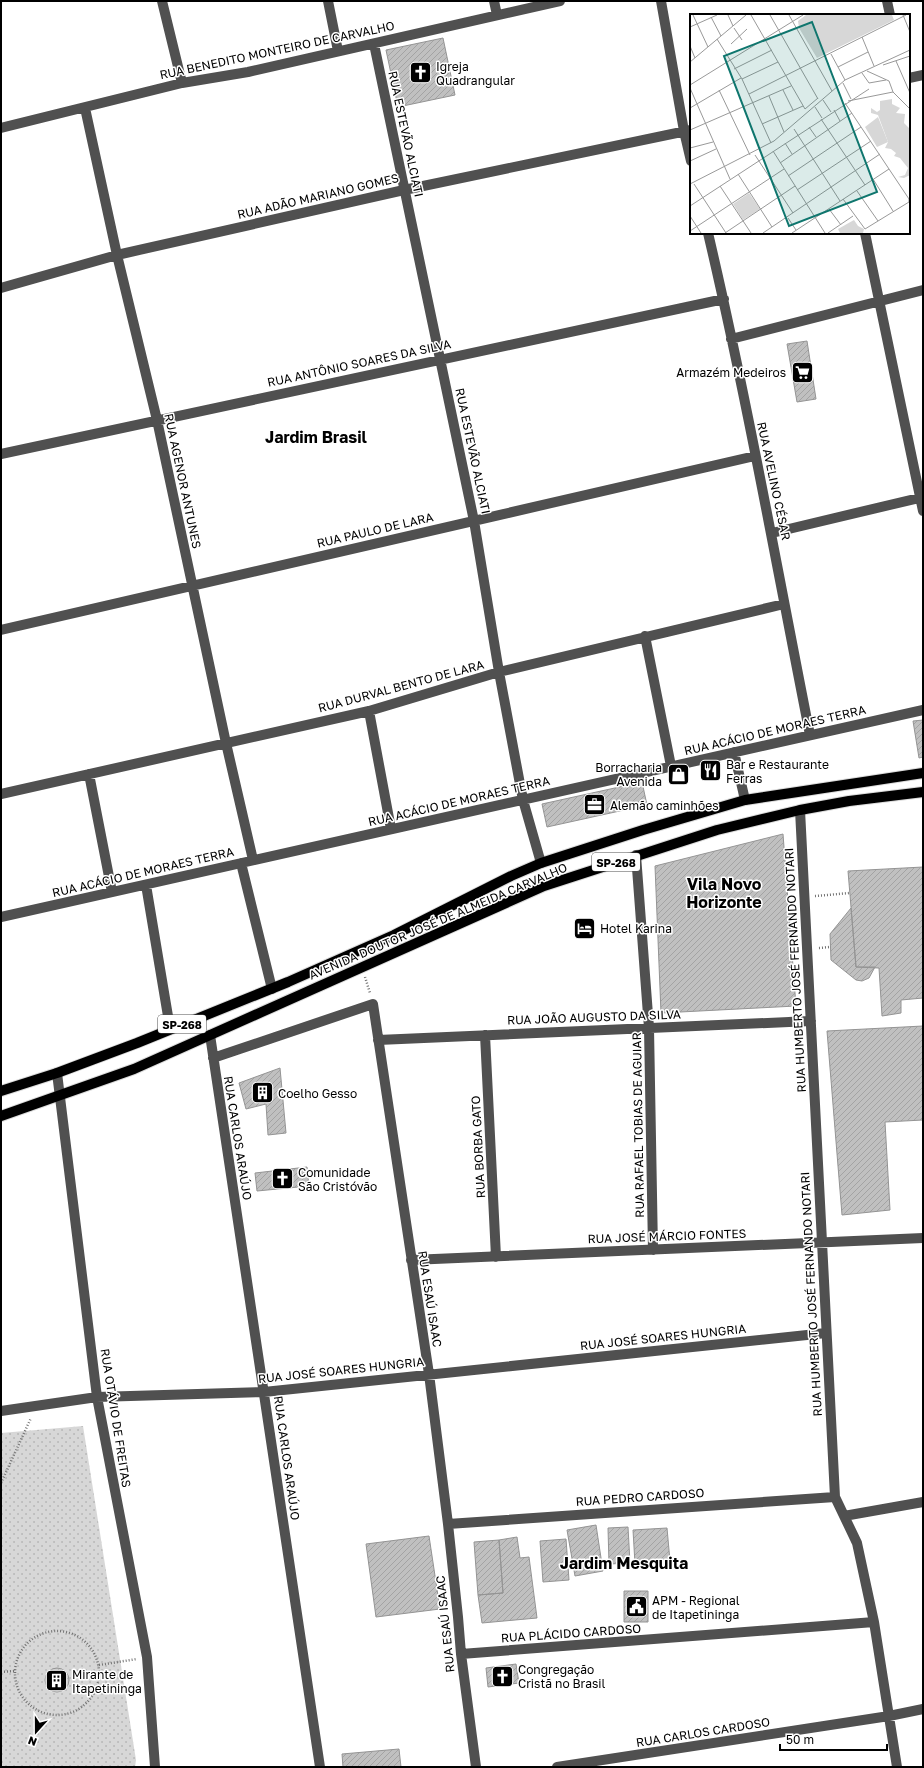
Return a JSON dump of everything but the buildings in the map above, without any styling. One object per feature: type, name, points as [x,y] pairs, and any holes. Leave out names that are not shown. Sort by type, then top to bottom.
[{"type":"main road","name":"AVENIDA DOUTOR JOSÉ DE ALMEIDA CARVALHO","points":[[1,1092],[57,1073],[272,989],[394,935],[468,897],[541,863],[643,830],[745,800],[923,773]]},
{"type":"main road","name":"AVENIDA DOUTOR JOSÉ DE ALMEIDA CARVALHO","points":[[1,1116],[134,1069],[544,886],[717,830],[800,810],[880,796],[923,792]]},
{"type":"street","points":[[162,1],[182,83]]},
{"type":"street","points":[[328,1],[338,51]]},
{"type":"street","points":[[494,1],[497,15]]},
{"type":"street","name":"RUA BENEDITO MONTEIRO DE CARVALHO","points":[[1,128],[182,83],[248,72],[560,1]]},
{"type":"street","points":[[661,1],[687,130],[690,153]]},
{"type":"street","points":[[887,1],[890,14]]},
{"type":"street","name":"RUA ESTEVÃO ALCIATI","points":[[374,44],[474,521],[499,672],[523,800],[541,863]]},
{"type":"street","points":[[910,78],[923,75]]},
{"type":"street","name":"RUA AGENOR ANTUNES","points":[[85,108],[117,255],[157,420],[226,743],[253,860]]},
{"type":"street","name":"RUA ADÃO MARIANO GOMES","points":[[1,288],[117,255],[404,190],[687,130]]},
{"type":"street","name":"RUA AVELINO CÉSAR","points":[[708,234],[724,299],[772,533],[784,604],[810,735]]},
{"type":"street","points":[[865,234],[878,302],[922,498],[923,511]]},
{"type":"street","points":[[731,339],[923,290]]},
{"type":"street","name":"RUA ANTÔNIO SOARES DA SILVA","points":[[1,454],[724,299]]},
{"type":"street","name":"RUA PAULO DE LARA","points":[[1,630],[755,456]]},
{"type":"street","points":[[772,533],[922,498]]},
{"type":"street","name":"RUA DURVAL BENTO DE LARA","points":[[1,794],[369,711],[499,672],[784,604]]},
{"type":"street","points":[[645,636],[671,766]]},
{"type":"street","name":"RUA ACÁCIO DE MORAES TERRA","points":[[1,917],[923,710]]},
{"type":"street","points":[[369,711],[391,829]]},
{"type":"street","points":[[734,752],[745,800]]},
{"type":"street","points":[[90,774],[112,892]]},
{"type":"street","name":"RUA HUMBERTO JOSÉ FERNANDO NOTARI","points":[[800,810],[835,1497],[857,1543],[874,1622],[897,1767]]},
{"type":"street","name":"RUA RAFAEL TOBIAS DE AGUIAR","points":[[636,855],[649,1028],[653,1250]]},
{"type":"street","points":[[242,863],[272,989]]},
{"type":"street","points":[[146,885],[170,1028]]},
{"type":"street","points":[[213,1058],[373,1004]]},
{"type":"street","name":"RUA ESAÚ ISAAC","points":[[373,1004],[429,1374],[448,1524],[458,1617],[460,1654],[476,1767]]},
{"type":"street","name":"RUA JOÃO AUGUSTO DA SILVA","points":[[378,1040],[811,1021]]},
{"type":"street","name":"RUA CARLOS ARAÚJO","points":[[210,1035],[320,1767]]},
{"type":"street","name":"RUA BORBA GATO","points":[[485,1035],[496,1257]]},
{"type":"street","name":"RUA OTÁVIO DE FREITAS","points":[[57,1073],[97,1397],[147,1657],[155,1766]]},
{"type":"street","name":"RUA JOSÉ MÁRCIO FONTES","points":[[411,1260],[923,1238]]},
{"type":"street","name":"RUA JOSÉ SOARES HUNGRIA","points":[[1,1411],[97,1397],[264,1392],[826,1333]]},
{"type":"street","name":"RUA PEDRO CARDOSO","points":[[448,1524],[835,1497]]},
{"type":"street","points":[[844,1516],[923,1502]]},
{"type":"street","name":"RUA PLÁCIDO CARDOSO","points":[[460,1654],[874,1622]]},
{"type":"street","name":"RUA CARLOS CARDOSO","points":[[557,1767],[889,1716],[923,1709]]},
{"type":"path","points":[[805,897],[850,893]]},
{"type":"path","points":[[362,967],[373,1004]]},
{"type":"path","points":[[1,1483],[36,1406]]},
{"type":"path","points":[[61,1630],[74,1634],[85,1641],[94,1652],[99,1664],[99,1679],[95,1692],[91,1698],[74,1711],[61,1715],[46,1714],[34,1708],[23,1698],[17,1685],[15,1671],[18,1658],[24,1646],[41,1634],[61,1630]]},
{"type":"path","points":[[99,1664],[147,1657]]},
{"type":"path","points":[[1,1672],[15,1671]]},
{"type":"shaded area","points":[[83,1426],[136,1760],[135,1767],[1,1767],[1,1433]]},
{"type":"place","name":"Igreja Quadrangular","points":[[421,73]]},
{"type":"place","name":"Armazém Medeiros","points":[[802,372]]},
{"type":"place","name":"Bar e Restaurante Ferras","points":[[711,771]]},
{"type":"place","name":"Borracharia Avenida","points":[[678,774]]},
{"type":"place","name":"Alemão caminhões","points":[[595,805]]},
{"type":"place","name":"Hotel Karina","points":[[585,928]]},
{"type":"place","name":"Coelho Gesso","points":[[262,1093]]},
{"type":"place","name":"Comunidade São Cristóvão","points":[[282,1179]]},
{"type":"place","name":"APM - Regional de Itapetininga","points":[[636,1607]]},
{"type":"place","name":"Congregação Cristã no Brasil","points":[[502,1676]]},
{"type":"place","name":"Mirante de Itapetininga","points":[[57,1681]]},
{"type":"district","name":"Jardim Brasil","points":[[316,437]]},
{"type":"district","name":"Vila Novo Horizonte","points":[[724,893]]},
{"type":"district","name":"Jardim Mesquita","points":[[624,1563]]}]
